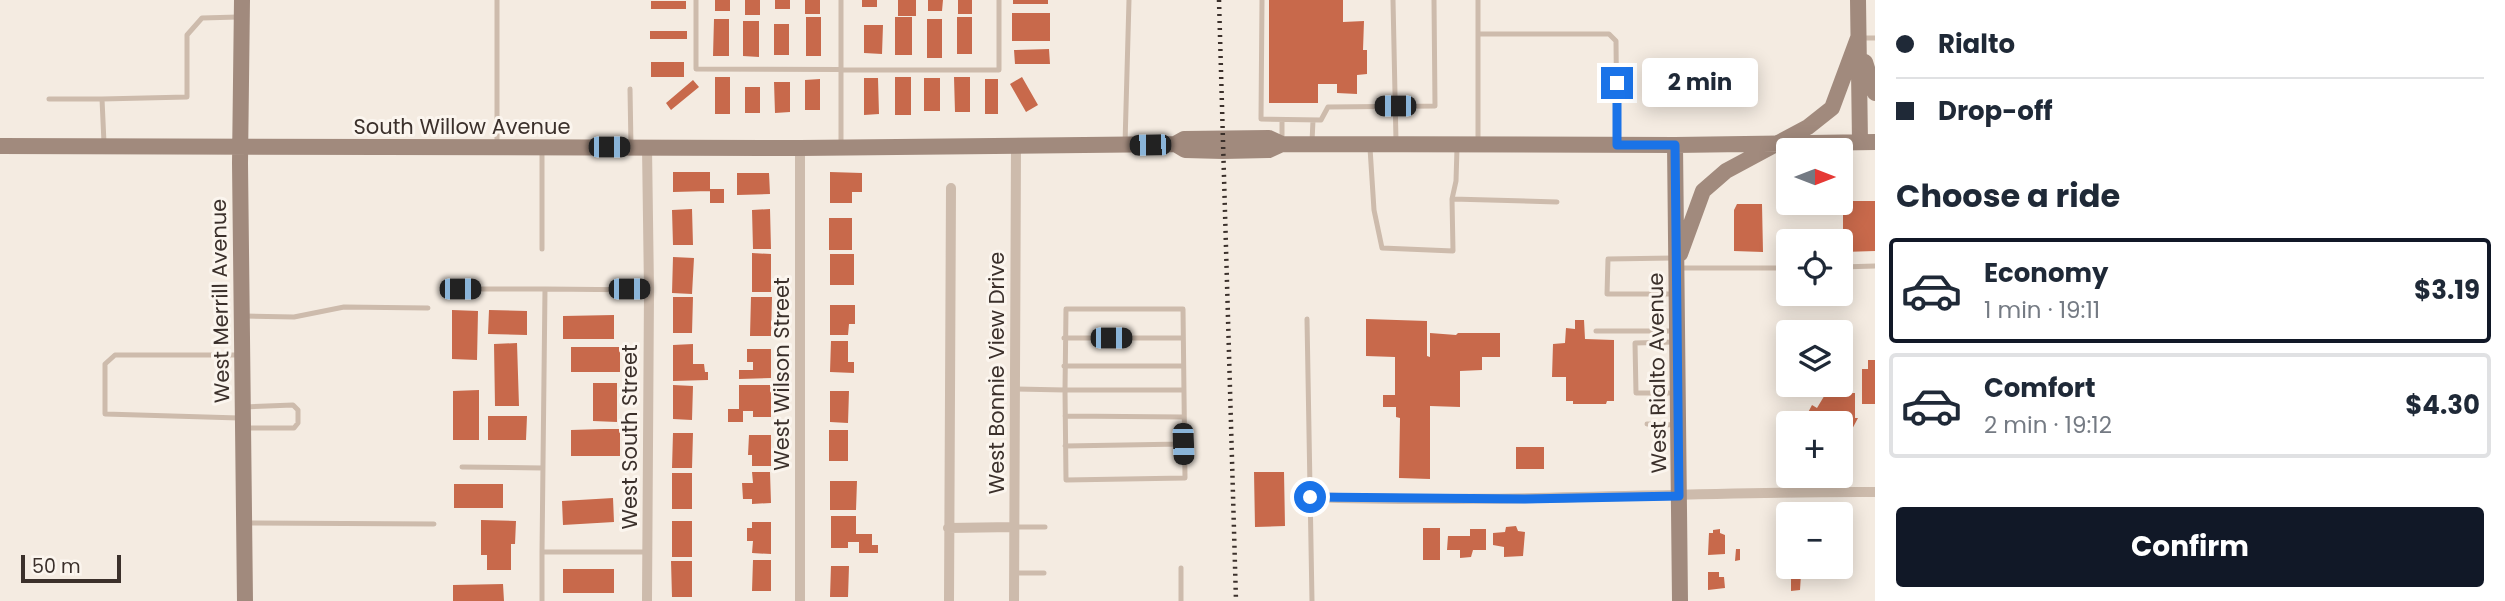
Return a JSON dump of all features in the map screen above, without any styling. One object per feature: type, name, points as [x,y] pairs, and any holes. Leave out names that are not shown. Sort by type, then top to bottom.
[{"type":"street","name":"West Merrill Avenue","points":[[242,0],[240,146],[245,601]]},
{"type":"street","points":[[1858,0],[1858,38],[1868,142]]},
{"type":"street","points":[[1858,38],[1875,93]]},
{"type":"street","points":[[1787,138],[1808,127],[1832,108],[1858,38]]},
{"type":"street","name":"South Willow Avenue","points":[[0,146],[800,148],[1175,144],[1185,150],[1269,150],[1282,144],[1776,144]]},
{"type":"street","points":[[1677,263],[1703,191],[1726,171],[1776,144]]},
{"type":"street","name":"West Rialto Avenue","points":[[1675,145],[1680,601]]},
{"type":"street","name":"West Bonnie View Drive","points":[[1014,601],[1016,146]]},
{"type":"street","name":"West South Street","points":[[639,147],[649,290],[647,601]]},
{"type":"street","name":"West Wilson Street","points":[[800,148],[800,601]]},
{"type":"street","points":[[949,601],[951,188]]},
{"type":"street","points":[[1310,497],[1518,499],[1679,496],[1713,492],[1875,492]]},
{"type":"street","points":[[948,528],[1014,527]]},
{"type":"lane","points":[[496,0],[497,146]]},
{"type":"lane","points":[[696,0],[696,69],[842,70],[999,70],[999,0]]},
{"type":"lane","points":[[841,0],[841,147]]},
{"type":"lane","points":[[1125,145],[1129,0]]},
{"type":"lane","points":[[1262,0],[1261,119],[1282,120],[1321,120],[1328,107],[1435,106],[1434,0]]},
{"type":"lane","points":[[1393,0],[1396,145]]},
{"type":"lane","points":[[1478,0],[1478,145]]},
{"type":"lane","points":[[49,99],[187,97],[187,35],[202,18],[242,17]]},
{"type":"lane","points":[[1478,34],[1613,36],[1616,41],[1617,145]]},
{"type":"lane","points":[[1858,38],[1875,38]]},
{"type":"lane","points":[[630,89],[639,147]]},
{"type":"lane","points":[[102,99],[104,146]]},
{"type":"lane","points":[[1282,120],[1282,144]]},
{"type":"lane","points":[[1312,144],[1313,120]]},
{"type":"lane","points":[[1370,145],[1374,209],[1382,248],[1453,251],[1452,199],[1456,181],[1457,145]]},
{"type":"lane","points":[[542,147],[542,249]]},
{"type":"lane","points":[[1452,199],[1557,202]]},
{"type":"lane","points":[[1677,294],[1607,294],[1608,259],[1776,267]]},
{"type":"lane","points":[[1853,267],[1875,266]]},
{"type":"lane","points":[[460,289],[649,290]]},
{"type":"lane","points":[[542,601],[545,289]]},
{"type":"lane","points":[[241,316],[294,317],[344,307],[428,308]]},
{"type":"lane","points":[[1066,309],[1182,309],[1182,338],[1185,478],[1066,480],[1066,309]]},
{"type":"lane","points":[[1307,319],[1312,601]]},
{"type":"lane","points":[[1596,331],[1677,336]]},
{"type":"lane","points":[[1677,336],[1635,343],[1636,393],[1678,393]]},
{"type":"lane","points":[[1064,338],[1182,338]]},
{"type":"lane","points":[[242,355],[116,355],[105,364],[105,414],[242,418],[283,429],[294,428],[298,424],[298,410],[293,405],[242,418]]},
{"type":"lane","points":[[1064,366],[1182,366]]},
{"type":"lane","points":[[1015,389],[1182,390]]},
{"type":"lane","points":[[1065,416],[1183,417]]},
{"type":"lane","points":[[1647,424],[1678,426]]},
{"type":"lane","points":[[1065,446],[1183,444]]},
{"type":"lane","points":[[462,467],[543,468]]},
{"type":"lane","points":[[244,523],[434,524]]},
{"type":"lane","points":[[1014,527],[1045,527]]},
{"type":"lane","points":[[542,552],[648,552]]},
{"type":"lane","points":[[1181,568],[1181,601]]},
{"type":"lane","points":[[1014,573],[1044,573]]},
{"type":"building","points":[[715,0],[730,0],[730,11],[715,11]]},
{"type":"building","points":[[745,0],[760,0],[760,15],[745,15]]},
{"type":"building","points":[[775,0],[790,0],[790,9],[775,9]]},
{"type":"building","points":[[805,0],[820,0],[820,14],[805,14]]},
{"type":"building","points":[[862,0],[877,0],[877,7],[862,7]]},
{"type":"building","points":[[898,0],[916,0],[916,16],[898,16]]},
{"type":"building","points":[[928,0],[943,0],[942,11],[928,11]]},
{"type":"building","points":[[958,0],[972,0],[972,14],[958,14]]},
{"type":"building","points":[[1013,0],[1048,0],[1048,4],[1013,4]]},
{"type":"building","points":[[1269,0],[1343,0],[1343,22],[1364,21],[1363,50],[1367,50],[1367,74],[1357,75],[1357,94],[1337,93],[1337,84],[1318,84],[1318,103],[1269,103]]},
{"type":"building","points":[[651,1],[686,1],[686,9],[651,9]]},
{"type":"building","points":[[1012,13],[1050,13],[1050,41],[1012,41]]},
{"type":"building","points":[[806,17],[821,17],[821,56],[806,56]]},
{"type":"building","points":[[895,17],[912,17],[912,55],[895,55]]},
{"type":"building","points":[[957,17],[972,17],[972,54],[957,54]]},
{"type":"building","points":[[714,19],[729,19],[729,56],[713,56]]},
{"type":"building","points":[[927,19],[942,19],[942,58],[927,58]]},
{"type":"building","points":[[743,21],[759,21],[759,57],[743,56]]},
{"type":"building","points":[[774,24],[789,24],[789,55],[774,55]]},
{"type":"building","points":[[864,25],[883,25],[882,54],[864,53]]},
{"type":"building","points":[[650,31],[687,31],[687,39],[650,39]]},
{"type":"building","points":[[1049,49],[1050,64],[1015,64],[1014,50]]},
{"type":"building","points":[[651,62],[684,62],[684,77],[651,77]]},
{"type":"building","points":[[715,77],[730,77],[730,114],[715,114]]},
{"type":"building","points":[[895,77],[911,77],[911,115],[895,115]]},
{"type":"building","points":[[954,77],[970,77],[970,112],[955,112]]},
{"type":"building","points":[[1022,77],[1038,105],[1026,112],[1010,84]]},
{"type":"building","points":[[864,78],[878,78],[879,114],[864,115]]},
{"type":"building","points":[[924,78],[940,78],[940,111],[924,111]]},
{"type":"building","points":[[820,79],[820,110],[805,110],[805,80]]},
{"type":"building","points":[[985,79],[998,79],[998,114],[985,114]]},
{"type":"building","points":[[693,80],[699,87],[671,110],[666,103]]},
{"type":"building","points":[[774,82],[790,82],[790,112],[775,113]]},
{"type":"building","points":[[745,87],[760,87],[760,113],[745,113]]},
{"type":"building","points":[[673,172],[710,172],[710,191],[673,192]]},
{"type":"building","points":[[830,172],[862,173],[862,192],[852,192],[852,203],[830,203]]},
{"type":"building","points":[[737,173],[769,173],[770,194],[737,195]]},
{"type":"building","points":[[710,189],[724,189],[724,203],[710,203]]},
{"type":"building","points":[[1853,201],[1875,201],[1875,251],[1853,252],[1853,229],[1843,229],[1843,215],[1853,215]]},
{"type":"building","points":[[1737,204],[1762,204],[1763,252],[1734,251],[1734,210]]},
{"type":"building","points":[[692,209],[693,245],[673,245],[672,210]]},
{"type":"building","points":[[770,209],[771,249],[753,249],[752,210]]},
{"type":"building","points":[[829,218],[852,218],[852,250],[829,250]]},
{"type":"building","points":[[752,253],[771,254],[771,292],[752,292]]},
{"type":"building","points":[[830,254],[854,254],[854,285],[830,285]]},
{"type":"building","points":[[673,257],[694,258],[692,294],[672,293]]},
{"type":"building","points":[[673,297],[693,297],[692,333],[673,333]]},
{"type":"building","points":[[751,297],[772,297],[771,336],[750,336]]},
{"type":"building","points":[[830,305],[855,305],[855,324],[849,324],[848,335],[830,335]]},
{"type":"building","points":[[452,310],[478,311],[477,360],[452,359]]},
{"type":"building","points":[[489,310],[527,311],[527,335],[488,334]]},
{"type":"building","points":[[614,315],[614,339],[563,339],[563,316]]},
{"type":"building","points":[[1366,319],[1427,321],[1427,356],[1430,357],[1430,333],[1500,333],[1500,357],[1482,357],[1482,370],[1460,371],[1460,407],[1430,406],[1430,479],[1399,478],[1400,418],[1396,417],[1396,407],[1383,407],[1383,395],[1395,395],[1395,357],[1366,356]]},
{"type":"building","points":[[1575,320],[1584,320],[1585,339],[1614,340],[1614,401],[1607,401],[1606,404],[1573,404],[1573,401],[1566,401],[1566,377],[1552,377],[1553,344],[1565,343],[1566,328],[1575,329]]},
{"type":"building","points":[[831,341],[848,341],[848,362],[854,362],[854,373],[830,372]]},
{"type":"building","points":[[517,343],[519,406],[495,406],[494,344]]},
{"type":"building","points":[[693,344],[693,364],[704,364],[708,380],[673,381],[673,345]]},
{"type":"building","points":[[571,347],[620,347],[620,372],[571,372]]},
{"type":"building","points":[[747,349],[771,349],[771,378],[739,379],[739,370],[753,370],[753,362],[747,362]]},
{"type":"building","points":[[1868,360],[1875,360],[1875,404],[1862,404],[1862,369],[1868,369]]},
{"type":"building","points":[[593,383],[617,383],[617,422],[593,421]]},
{"type":"building","points":[[673,385],[693,386],[692,420],[673,419]]},
{"type":"building","points":[[739,385],[771,385],[771,417],[753,417],[753,411],[743,411],[743,422],[728,422],[728,409],[739,409]]},
{"type":"building","points":[[479,390],[479,440],[453,440],[453,391]]},
{"type":"building","points":[[830,391],[849,391],[848,423],[830,422]]},
{"type":"building","points":[[1855,393],[1855,418],[1858,418],[1853,427],[1853,411],[1809,411],[1812,405],[1817,408],[1824,397],[1853,397]]},
{"type":"building","points":[[488,416],[527,416],[526,440],[488,440]]},
{"type":"building","points":[[620,429],[620,456],[571,456],[571,430]]},
{"type":"building","points":[[829,430],[848,430],[848,461],[829,461]]},
{"type":"building","points":[[673,433],[693,433],[692,468],[672,468]]},
{"type":"building","points":[[749,435],[771,435],[771,466],[752,466],[752,455],[748,455]]},
{"type":"building","points":[[1516,447],[1544,447],[1544,469],[1516,469]]},
{"type":"building","points":[[752,472],[770,472],[771,503],[752,504],[752,499],[743,499],[742,483],[753,483]]},
{"type":"building","points":[[1254,472],[1284,472],[1285,526],[1255,527]]},
{"type":"building","points":[[672,473],[692,473],[692,509],[672,509]]},
{"type":"building","points":[[830,481],[857,481],[856,510],[830,510]]},
{"type":"building","points":[[454,484],[503,484],[503,508],[454,508]]},
{"type":"building","points":[[613,498],[614,522],[563,525],[562,501]]},
{"type":"building","points":[[831,516],[856,516],[856,534],[872,534],[872,545],[878,545],[878,553],[859,553],[859,542],[848,542],[848,548],[831,548]]},
{"type":"building","points":[[481,520],[516,521],[515,544],[511,544],[511,570],[487,570],[487,555],[481,555]]},
{"type":"building","points":[[672,521],[692,521],[692,557],[672,557]]},
{"type":"building","points":[[752,522],[771,522],[771,554],[752,553],[753,541],[747,541],[747,528],[752,528]]},
{"type":"building","points":[[1516,526],[1518,531],[1525,532],[1523,556],[1504,557],[1504,547],[1493,545],[1493,533],[1505,532],[1506,527]]},
{"type":"building","points":[[1423,528],[1440,528],[1440,560],[1423,560]]},
{"type":"building","points":[[1470,529],[1486,529],[1486,550],[1473,550],[1471,557],[1460,558],[1460,550],[1447,550],[1448,536],[1470,536]]},
{"type":"building","points":[[1720,529],[1720,533],[1725,535],[1725,554],[1708,555],[1709,533]]},
{"type":"building","points":[[1736,549],[1740,549],[1740,560],[1735,561]]},
{"type":"building","points":[[753,560],[771,560],[771,591],[752,591]]},
{"type":"building","points":[[671,561],[692,561],[692,597],[672,597]]},
{"type":"building","points":[[831,566],[849,566],[848,597],[830,597]]},
{"type":"building","points":[[563,569],[614,569],[614,593],[563,593]]},
{"type":"building","points":[[1708,572],[1719,572],[1719,577],[1724,577],[1725,588],[1708,590]]},
{"type":"building","points":[[1791,579],[1801,579],[1800,590],[1791,591]]},
{"type":"building","points":[[503,584],[504,601],[453,601],[453,585]]},
{"type":"railway","points":[[1219,0],[1236,601]]},
{"type":"route","points":[[1310,497],[1525,499],[1679,496],[1675,145],[1617,145],[1617,83]]}]
